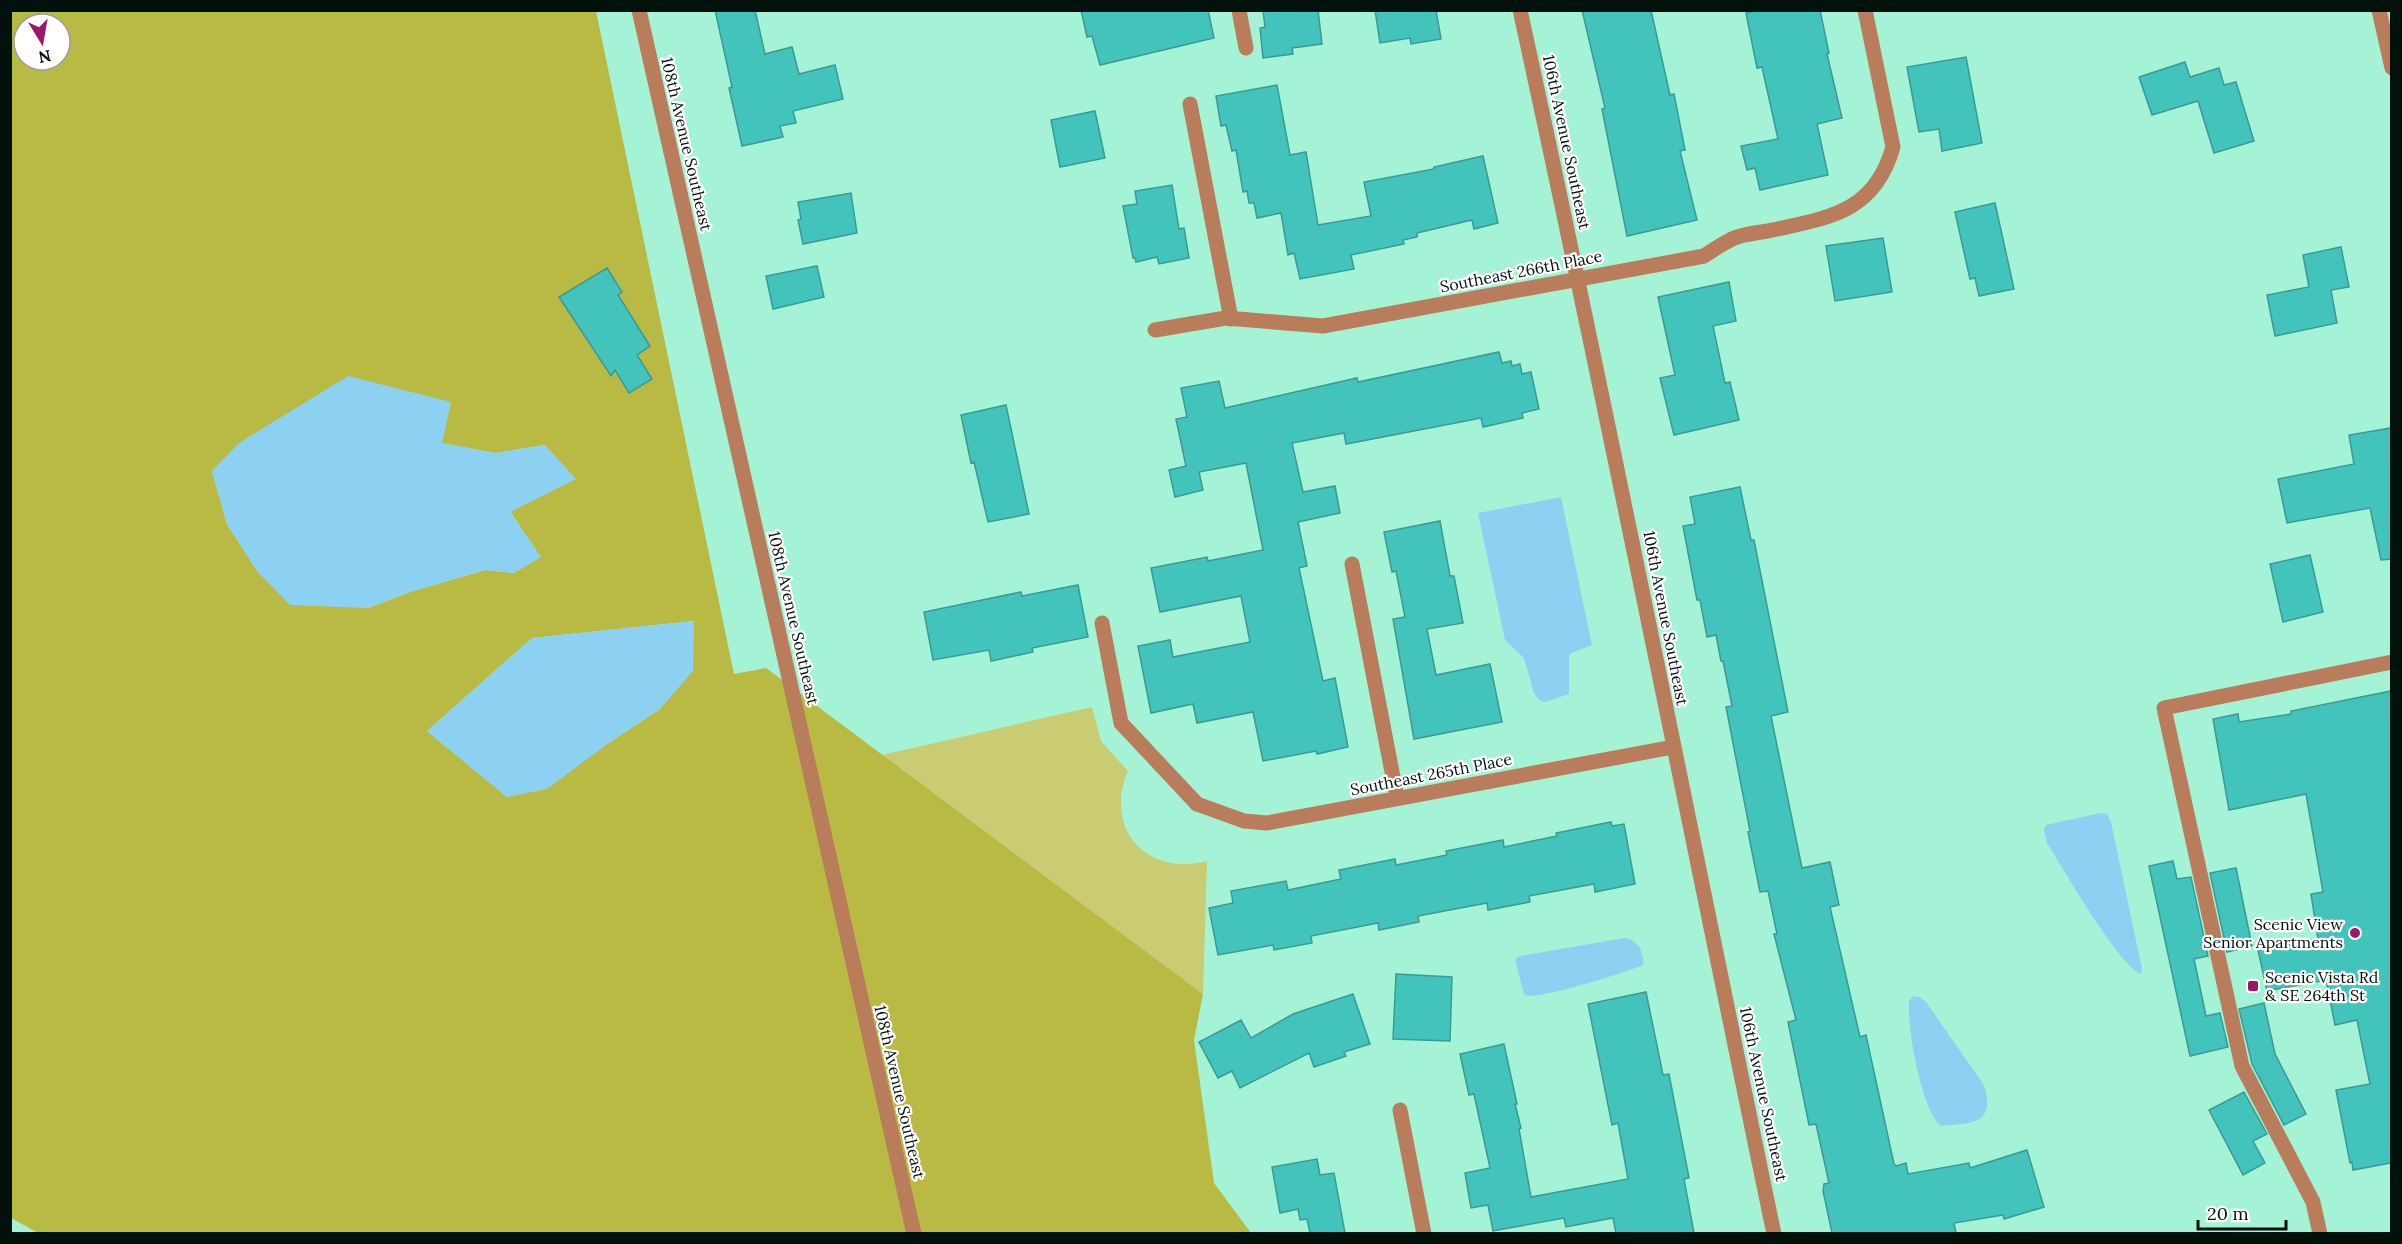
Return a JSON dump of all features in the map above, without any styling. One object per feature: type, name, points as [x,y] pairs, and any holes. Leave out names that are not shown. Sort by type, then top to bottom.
[{"type":"street","name":"108th Avenue Southeast","points":[[639,10],[914,1233]]},
{"type":"street","points":[[1239,10],[1246,48]]},
{"type":"street","name":"106th Avenue Southeast","points":[[1520,10],[1579,278],[1774,1233]]},
{"type":"street","name":"Southeast 266th Place","points":[[1155,330],[1231,319],[1323,326],[1704,256],[1733,238],[1834,216],[1857,203],[1877,184],[1888,166],[1893,147],[1865,10]]},
{"type":"street","points":[[2379,10],[2391,68]]},
{"type":"street","points":[[1190,104],[1231,319]]},
{"type":"street","points":[[1352,564],[1397,798]]},
{"type":"street","name":"Southeast 265th Place","points":[[1102,623],[1121,723],[1197,804],[1244,821],[1267,823],[1673,747]]},
{"type":"street","points":[[2320,1233],[2313,1202],[2242,1066],[2164,708],[2391,662]]},
{"type":"street","points":[[1400,1110],[1424,1233]]},
{"type":"green space","points":[[1092,707],[1101,741],[1128,771],[1122,792],[1122,812],[1126,829],[1136,844],[1149,855],[1166,862],[1186,864],[1207,861],[1203,994],[882,755]]},
{"type":"shaded area","points":[[10,11],[596,11],[734,674],[766,668],[1203,994],[1194,1040],[1214,1183],[1251,1233],[40,1234],[11,1218]],"holes":[[[451,402],[441,443],[495,453],[545,445],[510,511],[540,557],[514,573],[485,570],[410,592],[368,608],[258,572],[227,524],[212,471]],[[694,621],[660,709],[610,742],[507,797],[427,731],[532,638]]]},
{"type":"water","points":[[348,376],[451,402],[442,443],[495,453],[545,445],[576,479],[510,512],[541,557],[514,573],[484,570],[410,592],[368,608],[290,605],[258,572],[227,524],[212,471],[239,443]]},
{"type":"water","points":[[1561,497],[1592,645],[1569,654],[1569,694],[1545,702],[1539,700],[1534,693],[1524,658],[1505,640],[1478,513]]},
{"type":"water","points":[[694,621],[693,671],[660,709],[610,742],[547,789],[507,797],[427,731],[532,638]]},
{"type":"water","points":[[2101,813],[2107,814],[2111,822],[2142,969],[2141,974],[2131,967],[2105,935],[2047,843],[2044,830],[2046,825]]},
{"type":"water","points":[[1625,938],[1630,939],[1639,947],[1643,965],[1563,990],[1532,996],[1524,995],[1516,958]]},
{"type":"water","points":[[1913,996],[1926,1002],[1984,1085],[1987,1108],[1979,1119],[1962,1124],[1941,1126],[1934,1117],[1927,1103],[1913,1048],[1909,1001]]},
{"type":"building","points":[[715,10],[755,10],[765,54],[792,47],[799,74],[835,65],[843,99],[793,111],[796,123],[780,126],[783,137],[742,146]]},
{"type":"building","points":[[1081,10],[1208,10],[1214,38],[1100,65],[1092,36],[1087,37]]},
{"type":"building","points":[[1263,10],[1318,10],[1322,44],[1292,48],[1293,54],[1263,58],[1260,28],[1265,27]]},
{"type":"building","points":[[1375,10],[1436,10],[1441,39],[1411,44],[1410,38],[1380,43]]},
{"type":"building","points":[[1582,10],[1651,10],[1670,95],[1674,94],[1685,150],[1680,151],[1697,220],[1627,236],[1602,109],[1605,108]]},
{"type":"building","points":[[1759,10],[1820,10],[1829,53],[1827,54],[1842,118],[1817,124],[1828,175],[1760,190],[1755,168],[1747,170],[1741,146],[1778,139],[1762,67],[1757,68],[1746,13]]},
{"type":"building","points":[[1966,57],[1982,143],[1942,151],[1939,129],[1919,132],[1907,67]]},
{"type":"building","points":[[2185,62],[2190,77],[2219,68],[2224,85],[2236,82],[2254,141],[2214,153],[2198,101],[2152,115],[2139,77]]},
{"type":"building","points":[[1277,85],[1290,155],[1306,152],[1318,225],[1371,216],[1364,182],[1434,169],[1434,167],[1483,156],[1498,223],[1474,229],[1472,220],[1417,233],[1417,237],[1403,240],[1404,244],[1351,255],[1354,269],[1300,279],[1294,253],[1288,255],[1281,213],[1257,218],[1254,203],[1249,203],[1247,191],[1243,192],[1236,150],[1232,151],[1226,125],[1221,126],[1216,96]]},
{"type":"building","points":[[1095,111],[1105,158],[1060,167],[1051,120]]},
{"type":"building","points":[[1172,185],[1179,229],[1184,228],[1189,258],[1159,264],[1157,257],[1136,262],[1133,258],[1123,206],[1137,204],[1135,191]]},
{"type":"building","points":[[851,193],[857,233],[803,244],[798,220],[801,219],[798,202]]},
{"type":"building","points":[[1995,203],[2014,289],[1979,296],[1975,278],[1970,279],[1955,212]]},
{"type":"building","points":[[1883,238],[1892,292],[1835,301],[1826,246]]},
{"type":"building","points":[[2341,247],[2349,287],[2331,290],[2337,323],[2275,336],[2267,295],[2309,287],[2303,255]]},
{"type":"building","points":[[817,266],[824,297],[773,309],[766,276]]},
{"type":"building","points":[[607,268],[622,292],[618,295],[650,346],[637,355],[652,379],[629,393],[615,370],[611,376],[559,297]]},
{"type":"building","points":[[1729,282],[1736,321],[1713,326],[1725,383],[1730,382],[1739,420],[1674,435],[1660,378],[1675,375],[1658,297]]},
{"type":"building","points":[[1499,352],[1502,363],[1511,361],[1512,366],[1520,364],[1522,374],[1531,372],[1539,409],[1522,413],[1523,418],[1483,427],[1481,418],[1346,444],[1344,433],[1292,443],[1303,492],[1335,486],[1340,513],[1298,522],[1307,566],[1299,568],[1323,681],[1335,678],[1348,747],[1317,754],[1316,751],[1263,761],[1253,712],[1197,723],[1193,704],[1151,713],[1138,646],[1170,640],[1173,657],[1250,642],[1241,596],[1160,612],[1151,568],[1207,557],[1208,561],[1263,550],[1246,463],[1199,472],[1203,490],[1175,497],[1169,470],[1186,466],[1176,419],[1187,417],[1181,388],[1219,381],[1225,408],[1357,378],[1358,382]]},
{"type":"building","points":[[1006,405],[1029,514],[988,522],[974,462],[971,463],[961,415]]},
{"type":"building","points":[[2391,428],[2391,559],[2381,560],[2370,508],[2287,523],[2278,479],[2354,464],[2349,435]]},
{"type":"building","points":[[1740,487],[1751,540],[1754,540],[1788,712],[1771,716],[1802,868],[1830,862],[1839,905],[1830,907],[1860,1037],[1866,1035],[1894,1164],[1896,1166],[1906,1163],[1908,1174],[1969,1163],[1970,1168],[2027,1150],[2044,1207],[2004,1219],[2003,1215],[1954,1223],[1956,1233],[1832,1233],[1823,1191],[1824,1184],[1829,1183],[1816,1124],[1809,1125],[1788,1022],[1796,1020],[1774,934],[1777,934],[1768,891],[1760,892],[1748,832],[1750,831],[1726,707],[1732,706],[1723,661],[1721,661],[1716,635],[1707,637],[1700,600],[1697,600],[1683,526],[1695,524],[1690,497]]},
{"type":"building","points":[[1440,521],[1450,576],[1454,576],[1463,623],[1427,629],[1436,675],[1490,664],[1502,722],[1414,739],[1393,619],[1405,617],[1396,571],[1392,572],[1384,532]]},
{"type":"building","points":[[2310,555],[2323,612],[2283,622],[2270,564]]},
{"type":"building","points":[[1078,585],[1088,637],[1032,648],[1033,652],[991,661],[989,650],[933,660],[924,612],[1021,592],[1022,596]]},
{"type":"building","name":"Scenic View Senior Apartments","points":[[2391,691],[2391,1163],[2353,1170],[2336,1090],[2370,1084],[2357,1020],[2335,1025],[2326,980],[2267,991],[2258,950],[2318,939],[2311,894],[2323,892],[2306,794],[2229,810],[2213,719],[2238,714],[2239,722],[2291,714],[2291,711]]},
{"type":"building","points":[[1611,822],[1612,826],[1624,824],[1635,884],[1595,892],[1594,884],[1529,896],[1530,902],[1488,910],[1487,903],[1418,916],[1419,922],[1379,930],[1378,923],[1311,936],[1312,943],[1274,950],[1273,945],[1218,955],[1209,908],[1233,903],[1231,891],[1286,881],[1288,890],[1341,879],[1339,870],[1395,859],[1396,865],[1447,855],[1446,851],[1503,840],[1504,847],[1557,836],[1556,833]]},
{"type":"building","points":[[2173,861],[2177,879],[2191,877],[2208,956],[2194,959],[2206,1016],[2220,1013],[2228,1047],[2190,1056],[2149,866]]},
{"type":"building","points":[[2236,868],[2252,946],[2227,952],[2210,873]]},
{"type":"building","points":[[1396,974],[1452,977],[1450,1041],[1393,1039]]},
{"type":"building","points":[[1646,992],[1663,1075],[1669,1074],[1689,1178],[1684,1179],[1694,1233],[1616,1233],[1613,1218],[1566,1227],[1564,1218],[1493,1231],[1488,1205],[1471,1208],[1465,1173],[1490,1168],[1474,1094],[1469,1095],[1460,1054],[1504,1044],[1517,1104],[1515,1104],[1521,1128],[1519,1129],[1531,1197],[1628,1179],[1618,1123],[1612,1125],[1588,1004]]},
{"type":"building","points":[[1353,994],[1370,1044],[1344,1052],[1346,1056],[1314,1067],[1309,1053],[1240,1088],[1232,1071],[1218,1078],[1199,1042],[1241,1020],[1251,1038],[1293,1014]]},
{"type":"building","points":[[2264,1003],[2275,1054],[2306,1114],[2284,1125],[2252,1064],[2239,1009]]},
{"type":"building","points":[[2244,1092],[2267,1134],[2253,1141],[2265,1163],[2243,1175],[2209,1110]]},
{"type":"building","points":[[1317,1159],[1320,1175],[1334,1173],[1345,1233],[1310,1233],[1307,1219],[1300,1220],[1298,1209],[1280,1213],[1272,1167]]},
{"type":"place","name":"Scenic View Senior Apartments","points":[[2355,933]]},
{"type":"place","name":"Scenic Vista Rd & SE 264th St","points":[[2253,986]]}]
